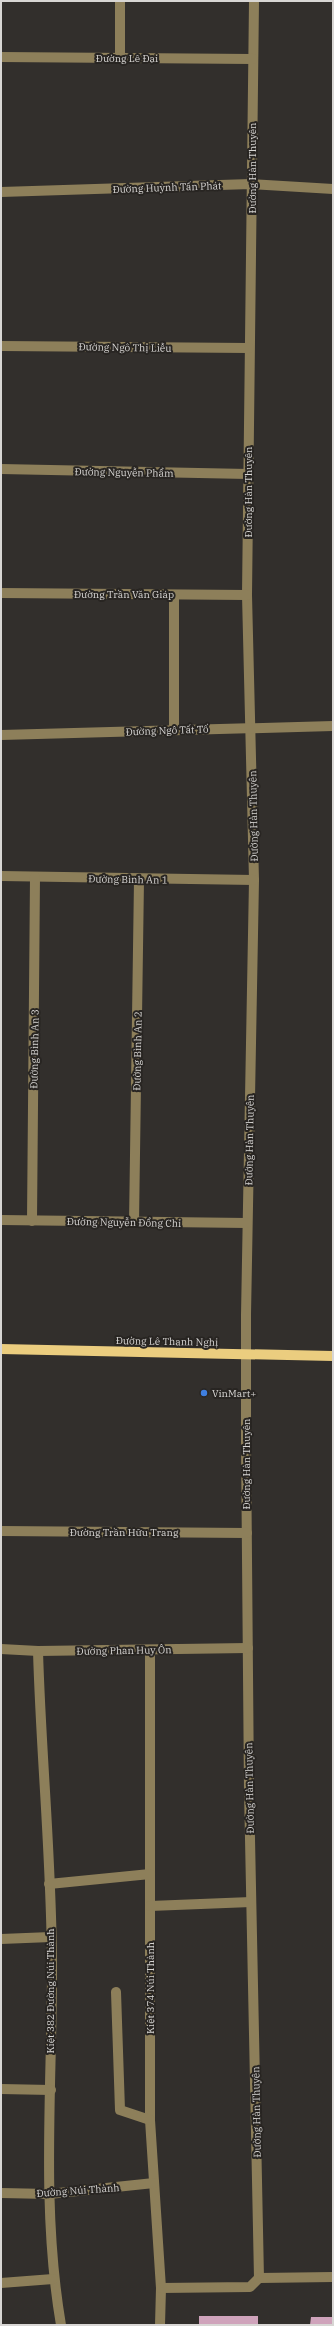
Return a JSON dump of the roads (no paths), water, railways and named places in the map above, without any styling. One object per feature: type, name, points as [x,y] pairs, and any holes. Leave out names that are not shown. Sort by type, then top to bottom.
[{"type":"main road","name":"Đường Lê Thanh Nghị","points":[[1,1349],[333,1356]]},
{"type":"street","points":[[120,1],[120,57]]},
{"type":"street","name":"Đường Hàn Thuyên","points":[[254,1],[247,595],[254,880],[247,1223],[246,1354],[251,1902],[259,2278]]},
{"type":"street","name":"Đường Lê Đại","points":[[1,57],[253,59]]},
{"type":"street","name":"Đường Huỳnh Tấn Phát","points":[[1,192],[251,184],[333,189]]},
{"type":"street","name":"Đường Ngô Thị Liễu","points":[[1,346],[249,348]]},
{"type":"street","name":"Đường Nguyễn Phẩm","points":[[1,469],[248,474]]},
{"type":"street","name":"Đường Trần Văn Giáp","points":[[1,593],[247,595]]},
{"type":"street","points":[[174,595],[174,730]]},
{"type":"street","name":"Đường Ngô Tất Tố","points":[[1,735],[333,726]]},
{"type":"street","name":"Đường Bình An 1","points":[[1,876],[139,880],[254,880]]},
{"type":"street","name":"Đường Bình An 3","points":[[32,1221],[35,876]]},
{"type":"street","name":"Đường Bình An 2","points":[[134,1223],[139,880]]},
{"type":"street","name":"Đường Nguyễn Đổng Chi","points":[[1,1220],[134,1223],[247,1223]]},
{"type":"street","name":"Đường Trần Hữu Trang","points":[[1,1531],[247,1533]]},
{"type":"street","name":"Đường Phan Huy Ôn","points":[[1,1649],[38,1651],[248,1648]]},
{"type":"street","name":"Kiệt 374 Núi Thành","points":[[150,1650],[150,2120],[161,2288],[160,2325]]},
{"type":"street","name":"Kiệt 382 Đường Núi Thành","points":[[38,1651],[40,1738],[51,1937],[49,2194],[54,2278],[61,2325]]},
{"type":"street","points":[[49,1884],[150,1874]]},
{"type":"street","points":[[150,1906],[251,1902]]},
{"type":"street","points":[[1,1939],[51,1937]]},
{"type":"street","points":[[116,1992],[120,2110],[150,2120]]},
{"type":"street","points":[[1,2089],[51,2090]]},
{"type":"street","name":"Đường Núi Thành","points":[[1,2193],[49,2194],[154,2183]]},
{"type":"street","points":[[161,2288],[250,2287],[259,2278],[333,2277]]},
{"type":"street","points":[[1,2283],[54,2278]]},
{"type":"place","name":"VinMart+","points":[[204,1393]]}]
